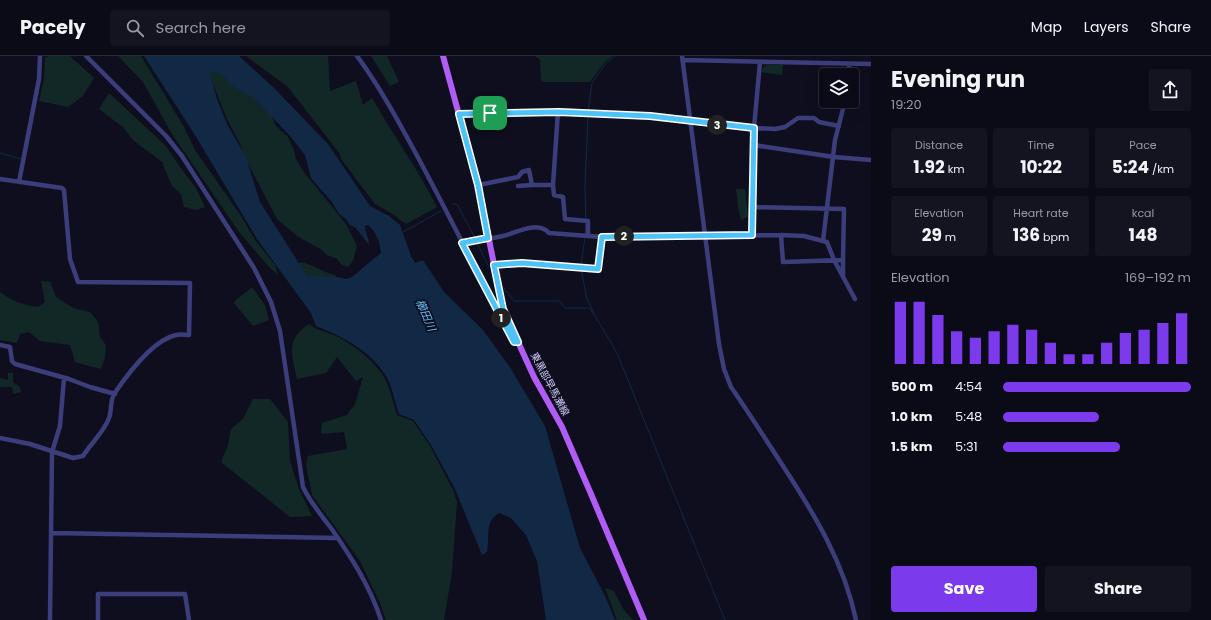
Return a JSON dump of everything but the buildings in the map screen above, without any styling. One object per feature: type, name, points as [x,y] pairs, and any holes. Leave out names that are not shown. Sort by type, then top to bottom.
[{"type":"main road","name":"東黒部早馬瀬線","points":[[443,56],[478,185],[486,239],[494,265],[503,309],[518,342],[562,427],[644,620]]},
{"type":"street","points":[[19,182],[39,79],[40,56]]},
{"type":"street","points":[[86,56],[174,146],[241,248],[263,286],[274,310],[283,344],[303,487],[313,505],[366,582],[381,620]]},
{"type":"street","points":[[357,56],[384,96],[420,160],[514,342],[518,342]]},
{"type":"street","points":[[856,620],[845,581],[826,535],[803,496],[726,377],[720,355],[682,58],[760,62],[871,64]]},
{"type":"street","points":[[752,235],[753,145],[760,62]]},
{"type":"street","points":[[823,241],[835,140],[844,108]]},
{"type":"street","points":[[459,114],[558,112],[587,113],[650,116],[690,122],[754,128],[782,128],[800,118],[814,118],[819,122],[840,126]]},
{"type":"street","points":[[558,112],[553,185],[554,196],[564,198],[565,219],[585,221],[585,235]]},
{"type":"street","points":[[753,145],[834,157],[871,160]]},
{"type":"street","points":[[478,185],[518,177],[522,172],[529,170],[532,185]]},
{"type":"street","points":[[0,179],[62,188],[64,190],[70,259],[78,282],[190,283],[189,335],[175,335],[156,346],[138,364],[115,394],[109,418],[100,434],[92,441],[83,456],[73,458],[30,444],[0,438]]},
{"type":"street","points":[[518,186],[553,185]]},
{"type":"street","points":[[752,207],[844,209],[843,276]]},
{"type":"street","points":[[462,243],[505,236],[522,229],[534,228],[545,229],[548,233],[602,237],[705,235],[804,236],[827,242],[834,260],[855,299]]},
{"type":"street","points":[[782,235],[783,262],[843,260]]},
{"type":"street","points":[[494,265],[515,263],[600,269],[602,237]]},
{"type":"street","points":[[0,345],[10,347],[12,361],[15,364],[115,394]]},
{"type":"street","points":[[50,620],[52,452],[60,426],[64,378]]},
{"type":"street","points":[[51,533],[337,538]]},
{"type":"street","points":[[98,620],[98,594],[185,594],[189,620]]},
{"type":"green space","points":[[49,56],[70,56],[94,78],[83,96],[68,107],[39,101],[44,79],[45,58]]},
{"type":"green space","points":[[118,56],[141,56],[184,127],[195,150],[241,216],[255,240],[275,265],[278,275],[270,268],[239,232],[172,134],[143,82]]},
{"type":"green space","points":[[246,56],[328,56],[330,91],[356,81],[363,105],[372,98],[422,179],[437,207],[406,224],[375,204],[341,159],[340,154],[288,87]]},
{"type":"green space","points":[[371,56],[387,56],[399,82],[390,86]]},
{"type":"green space","points":[[535,56],[613,56],[605,62],[590,82],[543,82],[541,80],[540,60]]},
{"type":"green space","points":[[767,65],[783,65],[782,75],[761,72]]},
{"type":"green space","points":[[224,67],[271,114],[276,126],[288,137],[296,159],[303,171],[346,224],[357,246],[353,261],[348,267],[342,265],[337,259],[327,255],[322,250],[297,236],[277,219],[244,156],[207,69]]},
{"type":"green space","points":[[109,93],[166,146],[196,188],[205,207],[196,210],[184,207],[181,194],[172,186],[162,162],[133,140],[124,128],[99,109]]},
{"type":"green space","points":[[736,189],[745,189],[748,217],[741,220],[738,207]]},
{"type":"green space","points":[[300,262],[309,264],[335,275],[339,283],[317,291],[297,264]]},
{"type":"green space","points":[[41,281],[50,282],[56,297],[73,308],[90,312],[98,322],[100,337],[106,345],[105,357],[101,369],[75,362],[70,345],[40,341],[29,332],[20,334],[17,343],[0,340],[0,292],[18,302],[38,307],[45,302]]},
{"type":"green space","points":[[252,287],[265,305],[269,320],[253,326],[234,303]]},
{"type":"green space","points":[[309,324],[316,329],[336,336],[346,342],[375,365],[384,377],[390,390],[397,415],[413,421],[430,446],[453,490],[457,502],[452,572],[444,620],[386,620],[380,603],[360,561],[312,495],[306,465],[308,456],[347,449],[344,432],[321,434],[322,423],[347,415],[355,404],[363,377],[356,381],[337,357],[326,373],[297,379],[292,355],[293,342],[301,330]]},
{"type":"green space","points":[[8,373],[13,373],[13,382],[20,387],[21,392],[13,394],[12,387],[0,387],[0,378],[8,380]]},
{"type":"green space","points":[[253,399],[270,399],[288,422],[290,461],[299,489],[312,516],[290,517],[221,462],[228,445],[231,429],[243,419]]},
{"type":"green space","points":[[605,588],[614,591],[624,610],[633,620],[617,620]]},
{"type":"water","name":"櫛田川","points":[[144,56],[239,56],[274,88],[328,144],[370,206],[389,216],[400,225],[415,263],[423,260],[444,292],[483,330],[511,369],[545,426],[580,548],[605,596],[615,620],[546,620],[537,561],[526,535],[511,518],[499,513],[494,517],[488,530],[487,552],[482,555],[455,489],[431,445],[414,420],[399,414],[392,389],[380,367],[355,345],[316,326],[311,313],[257,239],[195,135]],"holes":[[[214,71],[222,75],[235,88],[253,97],[290,136],[305,155],[311,178],[332,202],[339,214],[346,219],[350,225],[356,228],[369,245],[365,226],[368,225],[376,234],[381,253],[352,277],[346,279],[337,277],[307,276],[260,202],[246,157],[227,124],[217,99],[210,74]]]},
{"type":"waterway","points":[[588,112],[592,83],[606,63],[615,56]]},
{"type":"waterway","points":[[586,220],[585,188],[588,115]]},
{"type":"waterway","points":[[0,153],[21,159]]},
{"type":"waterway","points":[[453,204],[457,204],[475,238]]},
{"type":"waterway","points":[[403,232],[441,211]]},
{"type":"waterway","points":[[585,234],[586,223]]},
{"type":"waterway","points":[[581,265],[585,237]]},
{"type":"waterway","points":[[477,243],[489,267]]},
{"type":"waterway","points":[[581,269],[587,299],[594,313]]},
{"type":"waterway","points":[[504,288],[514,301],[560,301],[565,308],[589,308],[594,314],[617,353],[725,620]]},
{"type":"route","points":[[559,112],[650,116],[721,126],[754,128],[752,235],[602,237],[600,269],[522,263],[494,265],[500,300],[518,342],[514,342],[462,243],[488,238],[478,185],[459,114],[490,113],[559,112]]}]
